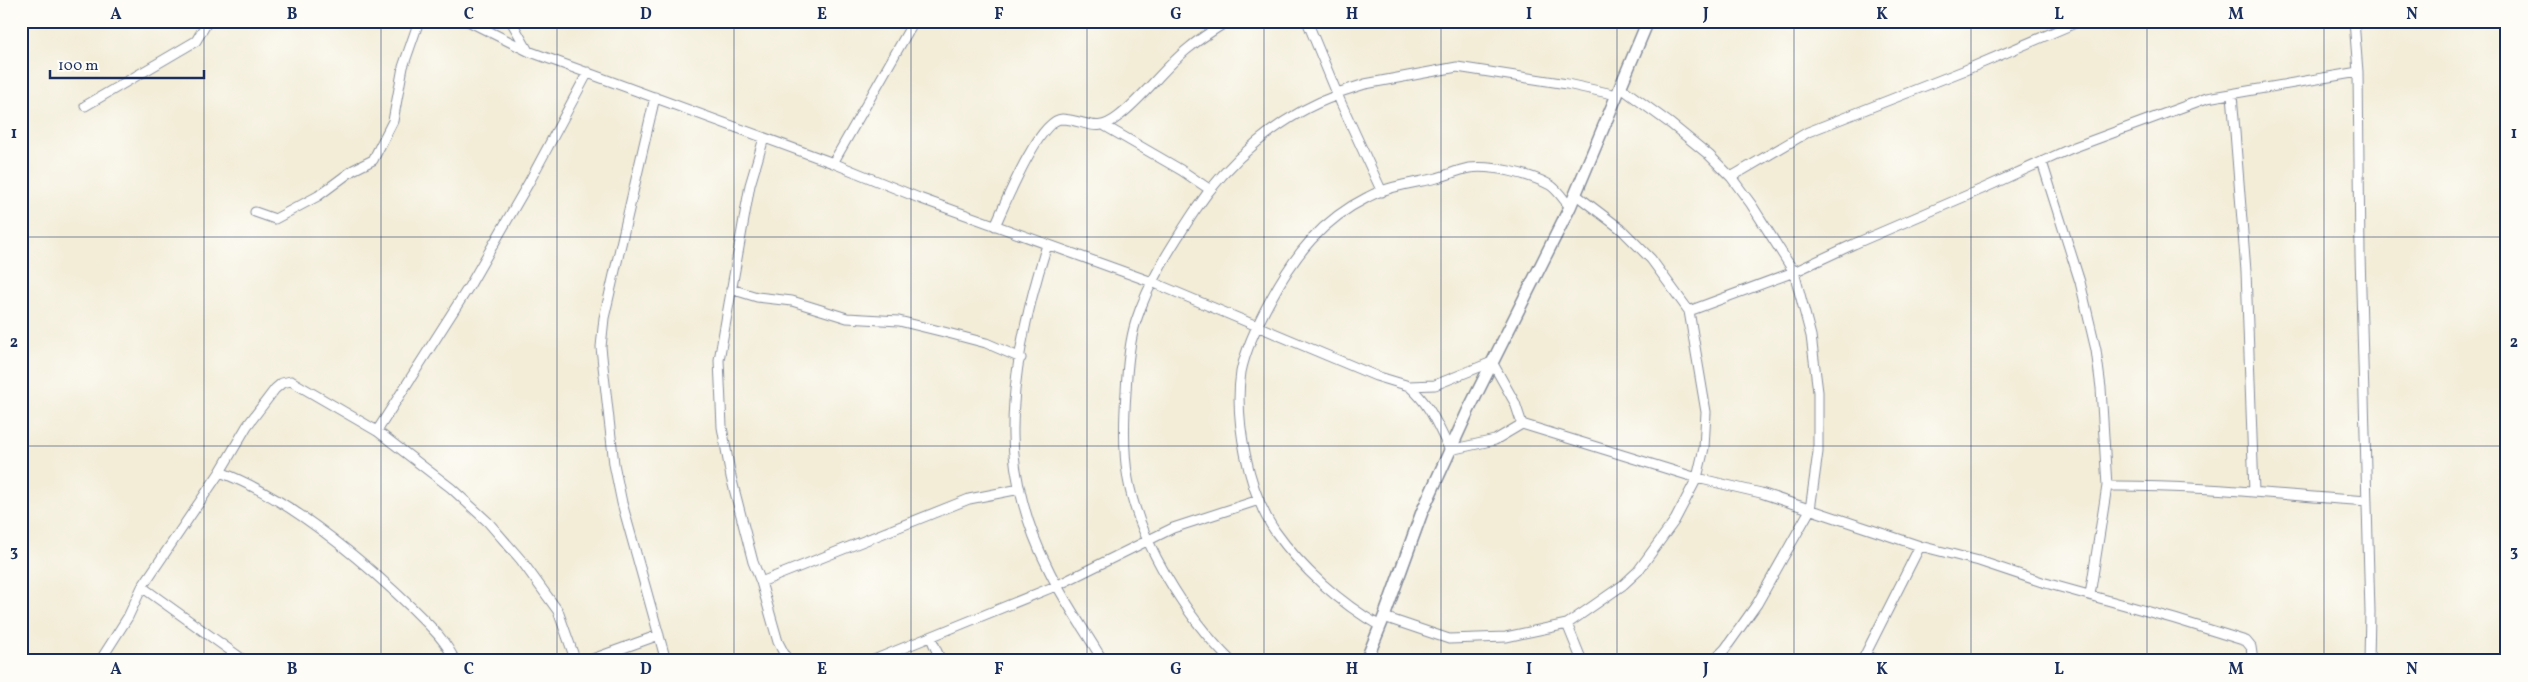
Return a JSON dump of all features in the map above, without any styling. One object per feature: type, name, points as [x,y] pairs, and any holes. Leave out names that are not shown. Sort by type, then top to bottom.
[{"type":"street","points":[[85,106],[196,42],[208,21]]},
{"type":"street","points":[[256,212],[275,219],[318,196],[353,170],[373,160],[393,121],[403,67],[419,21]]},
{"type":"street","points":[[468,21],[528,51],[833,163],[995,226],[1152,282],[1257,325],[1321,354],[1409,386],[1435,385],[1492,362]]},
{"type":"street","points":[[511,21],[528,51]]},
{"type":"street","points":[[833,163],[914,21]]},
{"type":"street","points":[[1105,126],[1120,115],[1189,47],[1228,21]]},
{"type":"street","points":[[1307,21],[1382,192]]},
{"type":"street","points":[[1366,661],[1422,512],[1492,362],[1570,207],[1648,21]]},
{"type":"street","points":[[1731,177],[1808,132],[1963,71],[2080,21]]},
{"type":"street","points":[[2354,21],[2358,72],[2358,168],[2370,612],[2369,661]]},
{"type":"street","points":[[1231,661],[1213,643],[1183,602],[1149,540],[1137,512],[1128,478],[1125,412],[1127,377],[1136,323],[1152,282],[1171,245],[1209,189],[1234,162],[1312,104],[1365,84],[1430,70],[1458,67],[1619,91],[1679,130],[1731,177],[1751,204],[1794,272],[1811,336],[1818,392],[1818,452],[1810,510],[1757,604],[1725,649],[1712,661]]},
{"type":"street","points":[[377,431],[470,285],[528,184],[588,72]]},
{"type":"street","points":[[1689,311],[1794,272],[2072,148],[2207,98],[2358,72]]},
{"type":"street","points":[[2232,94],[2246,271],[2254,492]]},
{"type":"street","points":[[655,97],[604,318],[601,346],[614,464],[622,503],[666,661]]},
{"type":"street","points":[[995,226],[1042,133],[1051,123],[1061,119],[1089,126],[1105,126],[1181,170],[1209,189]]},
{"type":"street","points":[[764,138],[750,185],[719,360],[722,427],[734,486],[753,562],[761,582],[778,642],[788,661]]},
{"type":"street","points":[[2042,162],[2070,245],[2096,350],[2102,398],[2107,486],[2090,595]]},
{"type":"street","points":[[1570,207],[1551,185],[1512,171],[1470,168],[1369,196],[1344,212],[1309,239],[1281,280],[1257,325],[1242,370],[1238,409],[1244,448],[1259,500],[1275,530],[1298,558],[1351,609],[1382,622],[1448,639],[1506,637],[1567,624],[1623,585],[1638,571],[1675,520],[1697,478],[1704,448],[1706,412],[1689,311],[1651,259],[1621,229],[1575,194]]},
{"type":"street","points":[[1047,245],[1035,282],[1021,358],[1015,392],[1013,437],[1020,489],[1031,528],[1047,568],[1103,661]]},
{"type":"street","points":[[732,289],[757,297],[792,301],[847,318],[899,321],[986,343],[1021,358]]},
{"type":"street","points":[[1492,362],[1515,403],[1522,424]]},
{"type":"street","points":[[100,661],[128,616],[142,587],[220,472],[247,426],[271,394],[282,383],[291,381],[302,385],[377,431],[451,488],[488,522],[516,554],[558,611],[574,656],[578,661]]},
{"type":"street","points":[[1409,386],[1425,401],[1450,450]]},
{"type":"street","points":[[1450,450],[1494,440],[1522,424],[1697,478],[1761,493],[1920,546],[1979,561],[2042,582],[2246,641],[2251,646],[2253,661]]},
{"type":"street","points":[[220,472],[244,481],[324,532],[388,584],[442,639],[455,661]]},
{"type":"street","points":[[2107,486],[2254,492],[2367,501]]},
{"type":"street","points":[[761,582],[969,499],[1020,489]]},
{"type":"street","points":[[871,661],[1058,585],[1172,528],[1259,500]]},
{"type":"street","points":[[1882,661],[1863,658],[1920,546]]},
{"type":"street","points":[[142,587],[245,661]]},
{"type":"street","points":[[1567,624],[1582,661]]},
{"type":"street","points":[[587,661],[659,635]]},
{"type":"street","points":[[931,638],[941,661]]}]
